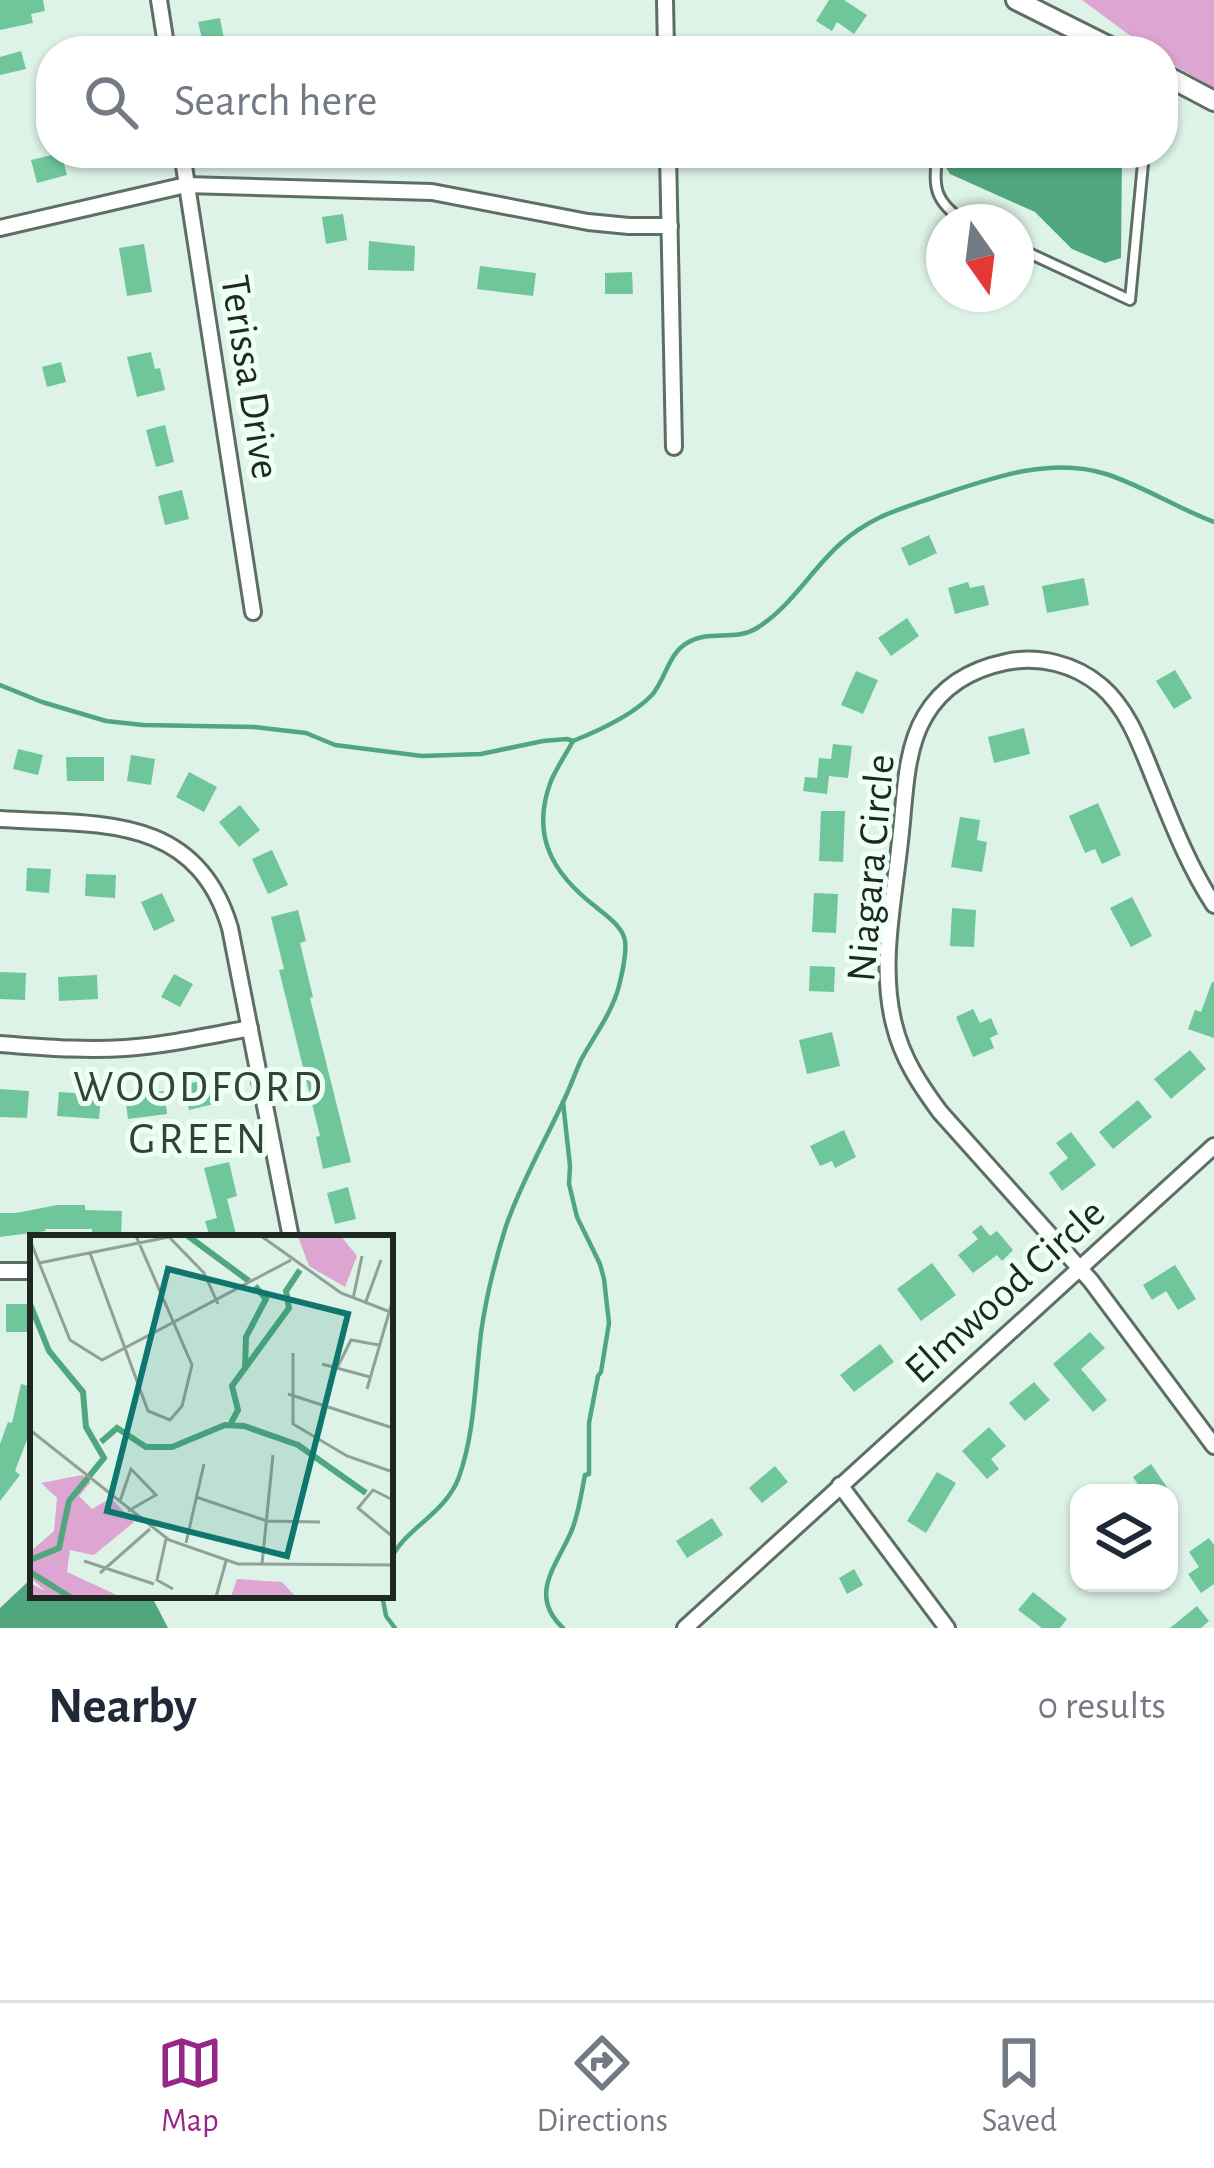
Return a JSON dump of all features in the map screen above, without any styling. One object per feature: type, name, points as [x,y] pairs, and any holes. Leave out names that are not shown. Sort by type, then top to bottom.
[{"type":"street","points":[[159,0],[165,36]]},
{"type":"street","points":[[665,0],[666,36]]},
{"type":"street","points":[[1016,0],[1069,36]]},
{"type":"street","points":[[1178,82],[1214,101]]},
{"type":"street","name":"Terissa Drive","points":[[184,168],[253,612]]},
{"type":"street","points":[[668,168],[674,447]]},
{"type":"street","points":[[0,228],[186,185],[432,192],[588,222],[670,226]]},
{"type":"street","name":"Niagara Circle","points":[[1214,905],[1183,848],[1130,721],[1100,685],[1049,661],[1012,660],[963,676],[925,715],[906,784],[889,941],[895,1029],[905,1057],[940,1112],[1080,1268],[1214,1446]]},
{"type":"street","points":[[0,819],[118,826],[153,836],[193,861],[214,888],[224,909],[290,1235]]},
{"type":"street","points":[[0,1044],[124,1048],[250,1028]]},
{"type":"street","name":"Elmwood Circle","points":[[685,1628],[1214,1146]]},
{"type":"street","points":[[840,1485],[947,1628]]},
{"type":"lane","points":[[935,168],[933,179],[945,204]]},
{"type":"lane","points":[[1034,255],[1130,300],[1143,168]]},
{"type":"shaded area","points":[[1082,0],[1214,0],[1214,88],[1178,68],[1178,36],[1131,36]]},
{"type":"shaded area","points":[[946,168],[1122,168],[1121,258],[1105,263],[1072,249],[1034,212],[1034,204],[1017,204],[950,174]]},
{"type":"shaded area","points":[[30,1580],[30,1598],[153,1598],[168,1628],[0,1628],[0,1608]]},
{"type":"building","points":[[0,0],[43,0],[45,11],[31,14],[33,23],[0,30]]},
{"type":"building","points":[[829,0],[844,0],[867,15],[854,34],[837,22],[832,31],[816,21]]},
{"type":"building","points":[[220,18],[223,36],[201,36],[198,22]]},
{"type":"building","points":[[21,51],[26,69],[0,75],[0,57]]},
{"type":"building","points":[[36,159],[36,168],[65,168],[67,175],[37,183],[31,160]]},
{"type":"building","points":[[343,214],[347,240],[326,244],[322,217]]},
{"type":"building","points":[[369,241],[415,246],[414,271],[368,270]]},
{"type":"building","points":[[144,244],[152,292],[127,296],[119,248]]},
{"type":"building","points":[[480,266],[536,273],[533,296],[477,289]]},
{"type":"building","points":[[632,272],[633,294],[605,294],[605,273]]},
{"type":"building","points":[[151,352],[165,390],[137,397],[127,357]]},
{"type":"building","points":[[61,362],[66,382],[47,387],[42,367]]},
{"type":"building","points":[[165,425],[174,462],[156,467],[146,430]]},
{"type":"building","points":[[182,490],[189,519],[165,525],[158,496]]},
{"type":"building","points":[[929,535],[937,553],[909,566],[901,548]]},
{"type":"building","points":[[1084,578],[1089,605],[1047,613],[1042,586]]},
{"type":"building","points":[[968,582],[970,588],[984,585],[989,605],[955,614],[948,588]]},
{"type":"building","points":[[907,618],[919,636],[891,656],[878,638]]},
{"type":"building","points":[[1175,670],[1192,698],[1174,709],[1156,681]]},
{"type":"building","points":[[856,671],[878,680],[863,714],[841,705]]},
{"type":"building","points":[[1024,728],[1030,754],[994,763],[988,737]]},
{"type":"building","points":[[833,744],[852,746],[848,778],[829,776],[827,794],[803,791],[805,777],[817,778],[819,758],[831,759]]},
{"type":"building","points":[[18,749],[43,755],[38,775],[13,769]]},
{"type":"building","points":[[131,755],[155,759],[151,785],[127,781]]},
{"type":"building","points":[[66,757],[104,757],[104,781],[67,781]]},
{"type":"building","points":[[189,772],[217,787],[204,812],[176,797]]},
{"type":"building","points":[[1098,803],[1121,855],[1102,864],[1095,849],[1085,853],[1069,816]]},
{"type":"building","points":[[240,805],[260,830],[239,847],[219,822]]},
{"type":"building","points":[[821,811],[845,811],[843,862],[819,861]]},
{"type":"building","points":[[960,817],[980,820],[977,840],[987,842],[982,872],[951,867]]},
{"type":"building","points":[[272,850],[288,885],[268,894],[252,859]]},
{"type":"building","points":[[27,868],[51,869],[49,893],[26,891]]},
{"type":"building","points":[[86,874],[116,875],[115,898],[85,896]]},
{"type":"building","points":[[162,893],[175,921],[154,931],[141,902]]},
{"type":"building","points":[[814,893],[838,894],[836,933],[812,932]]},
{"type":"building","points":[[1132,897],[1152,936],[1131,947],[1110,908]]},
{"type":"building","points":[[952,908],[976,910],[974,947],[950,946]]},
{"type":"building","points":[[298,910],[306,941],[300,943],[310,998],[351,1162],[323,1169],[316,1137],[320,1136],[279,970],[284,969],[271,917]]},
{"type":"building","points":[[810,966],[835,967],[834,992],[809,991]]},
{"type":"building","points":[[0,972],[26,973],[25,1000],[0,999]]},
{"type":"building","points":[[174,974],[193,984],[180,1007],[161,997]]},
{"type":"building","points":[[97,975],[98,999],[59,1001],[58,977]]},
{"type":"building","points":[[1212,982],[1214,1038],[1188,1029],[1195,1010],[1201,1012]]},
{"type":"building","points":[[973,1009],[980,1023],[991,1018],[998,1034],[990,1038],[994,1048],[973,1057],[956,1017]]},
{"type":"building","points":[[832,1032],[840,1066],[807,1074],[799,1040]]},
{"type":"building","points":[[1190,1050],[1206,1069],[1171,1099],[1154,1079]]},
{"type":"building","points":[[212,1078],[218,1103],[189,1110],[183,1085]]},
{"type":"building","points":[[0,1089],[29,1091],[27,1118],[0,1117]]},
{"type":"building","points":[[164,1091],[167,1114],[128,1119],[125,1095]]},
{"type":"building","points":[[59,1092],[101,1095],[99,1119],[57,1116]]},
{"type":"building","points":[[1138,1100],[1152,1117],[1113,1149],[1099,1132]]},
{"type":"building","points":[[844,1130],[856,1157],[835,1168],[832,1161],[820,1166],[810,1146]]},
{"type":"building","points":[[1071,1132],[1096,1165],[1062,1191],[1049,1173],[1068,1158],[1056,1143]]},
{"type":"building","points":[[229,1162],[237,1196],[227,1199],[236,1235],[209,1235],[205,1221],[217,1218],[204,1168]]},
{"type":"building","points":[[348,1187],[356,1219],[335,1224],[327,1193]]},
{"type":"building","points":[[57,1205],[122,1211],[121,1235],[92,1234],[92,1229],[45,1229],[0,1237],[0,1213]]},
{"type":"building","points":[[981,1225],[990,1236],[997,1231],[1013,1250],[1002,1261],[997,1255],[973,1273],[958,1255],[978,1239],[972,1232]]},
{"type":"building","points":[[932,1263],[956,1295],[921,1321],[897,1289]]},
{"type":"building","points":[[1175,1265],[1196,1299],[1178,1310],[1166,1291],[1152,1300],[1143,1285]]},
{"type":"building","points":[[6,1304],[30,1304],[30,1332],[6,1332]]},
{"type":"building","points":[[1090,1332],[1105,1348],[1081,1369],[1107,1400],[1093,1412],[1053,1364]]},
{"type":"building","points":[[880,1344],[894,1362],[854,1392],[840,1375]]},
{"type":"building","points":[[1034,1382],[1050,1400],[1025,1421],[1009,1403]]},
{"type":"building","points":[[21,1384],[30,1386],[30,1432],[15,1471],[20,1475],[0,1501],[0,1444],[8,1422],[12,1423]]},
{"type":"building","points":[[989,1427],[1006,1446],[991,1459],[999,1469],[987,1479],[962,1451]]},
{"type":"building","points":[[1151,1464],[1165,1484],[1138,1484],[1133,1477]]},
{"type":"building","points":[[775,1466],[788,1482],[762,1503],[749,1488]]},
{"type":"building","points":[[937,1472],[956,1483],[926,1533],[907,1521]]},
{"type":"building","points":[[712,1518],[723,1535],[687,1558],[676,1541]]},
{"type":"building","points":[[1209,1538],[1214,1545],[1214,1584],[1201,1593],[1188,1574],[1199,1567],[1189,1552]]},
{"type":"building","points":[[854,1569],[863,1585],[847,1594],[839,1578]]},
{"type":"building","points":[[1033,1592],[1067,1619],[1060,1628],[1042,1628],[1018,1610]]},
{"type":"building","points":[[1197,1606],[1209,1621],[1201,1628],[1170,1628]]},
{"type":"waterway","points":[[0,685],[106,721],[254,727],[306,733],[335,745],[422,756],[481,754],[543,741],[573,741],[615,722],[652,695],[687,643],[757,628],[861,528],[971,485],[1039,469],[1084,469],[1120,479],[1214,522]]},
{"type":"waterway","points":[[393,1555],[444,1502],[459,1477],[471,1424],[485,1306],[506,1226],[581,1060],[612,1006],[621,976],[624,936],[568,881],[545,836],[545,801],[573,741]]},
{"type":"waterway","points":[[563,1102],[569,1184],[577,1217],[600,1264],[609,1323],[589,1423],[589,1474],[546,1592],[547,1604],[563,1628]]},
{"type":"waterway","points":[[383,1598],[386,1616],[395,1628]]},
{"type":"district","name":"WOODFORD GREEN","points":[[199,1113]]}]
